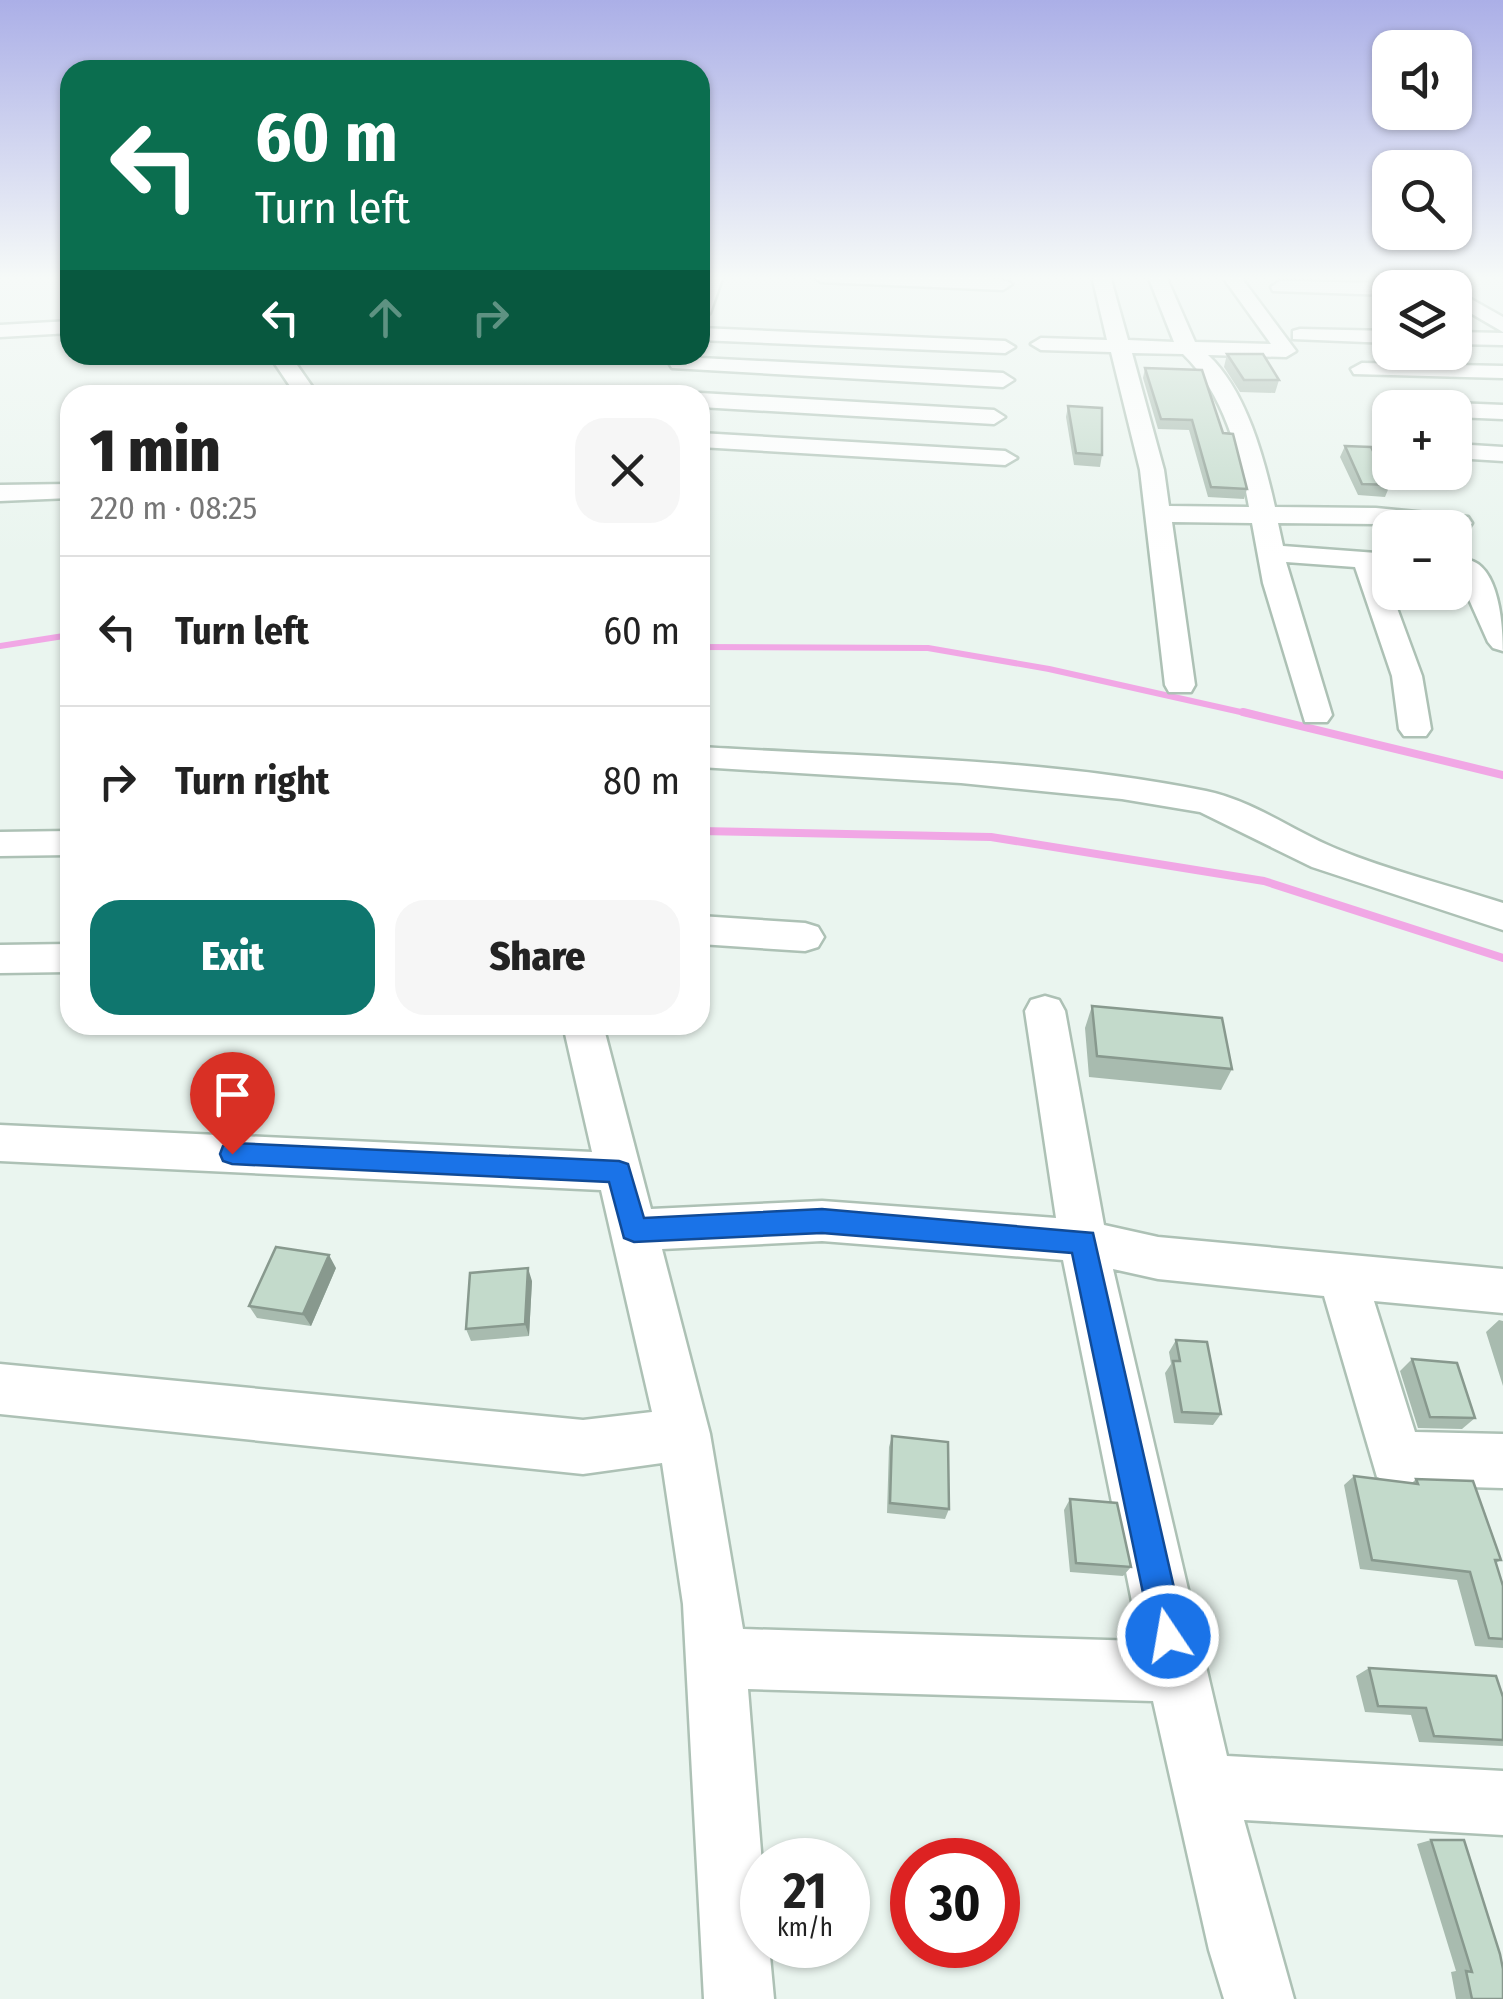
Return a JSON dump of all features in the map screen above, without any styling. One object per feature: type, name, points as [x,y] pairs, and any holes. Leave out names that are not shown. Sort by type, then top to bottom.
[{"type":"street","points":[[755,369],[1003,380]]},
{"type":"street","points":[[1126,369],[1152,470],[1180,685]]},
{"type":"street","points":[[1210,369],[1230,405],[1256,476],[1270,554],[1316,714]]},
{"type":"street","points":[[1375,369],[1503,372]]},
{"type":"street","points":[[710,401],[994,416]]},
{"type":"street","points":[[1472,411],[1503,412]]},
{"type":"street","points":[[710,441],[1004,458]]},
{"type":"street","points":[[1472,452],[1503,454]]},
{"type":"street","points":[[0,493],[60,491]]},
{"type":"street","points":[[1157,514],[1372,516]]},
{"type":"street","points":[[1270,554],[1372,561]]},
{"type":"street","points":[[1472,569],[1503,571]]},
{"type":"street","points":[[1472,586],[1503,642]]},
{"type":"street","points":[[1390,610],[1415,729]]},
{"type":"street","points":[[710,757],[961,773],[1122,788],[1208,802],[1325,858],[1503,918]]},
{"type":"street","points":[[0,844],[60,843]]},
{"type":"street","points":[[710,931],[805,937]]},
{"type":"street","points":[[0,959],[60,958]]},
{"type":"street","points":[[1045,1011],[1083,1242],[1176,1672],[1259,1999]]},
{"type":"street","points":[[585,1035],[684,1434],[712,1604],[739,1999]]},
{"type":"street","points":[[0,1143],[619,1172]]},
{"type":"street","points":[[634,1230],[822,1221],[1083,1242],[1158,1258],[1503,1290]]},
{"type":"street","points":[[1343,1277],[1396,1458],[1503,1462]]},
{"type":"street","points":[[0,1388],[583,1447],[684,1434]]},
{"type":"street","points":[[716,1658],[1176,1672]]},
{"type":"street","points":[[1204,1786],[1503,1803]]},
{"type":"building","points":[[1145,369],[1202,370],[1223,433],[1233,434],[1247,489],[1211,487],[1192,420],[1161,419]]},
{"type":"building","points":[[1237,369],[1272,369],[1279,380],[1244,380]]},
{"type":"building","points":[[1068,406],[1102,408],[1102,455],[1076,453]]},
{"type":"building","points":[[1345,446],[1372,449],[1372,484],[1362,484]]},
{"type":"building","points":[[1092,1006],[1222,1018],[1232,1069],[1097,1056]]},
{"type":"building","points":[[276,1247],[329,1255],[303,1314],[249,1306]]},
{"type":"building","points":[[528,1268],[525,1324],[466,1329],[470,1273]]},
{"type":"building","points":[[1176,1340],[1207,1342],[1221,1414],[1182,1412],[1173,1361],[1180,1361]]},
{"type":"building","points":[[1412,1359],[1457,1363],[1475,1418],[1430,1417]]},
{"type":"building","points":[[892,1436],[948,1442],[949,1509],[890,1503]]},
{"type":"building","points":[[1354,1476],[1418,1484],[1416,1479],[1473,1481],[1501,1560],[1495,1560],[1503,1586],[1503,1639],[1489,1638],[1470,1572],[1372,1560]]},
{"type":"building","points":[[1070,1499],[1117,1503],[1131,1567],[1076,1563]]},
{"type":"building","points":[[1369,1668],[1496,1676],[1503,1697],[1503,1740],[1434,1736],[1426,1708],[1378,1706]]},
{"type":"building","points":[[1431,1840],[1464,1840],[1500,1954],[1503,1999],[1472,1999],[1466,1971],[1472,1972]]},
{"type":"waterway","points":[[0,646],[60,637]]},
{"type":"waterway","points":[[710,647],[928,648],[1049,669],[1254,715]]},
{"type":"waterway","points":[[1243,712],[1503,775]]},
{"type":"waterway","points":[[710,831],[991,837],[1264,881],[1503,958]]},
{"type":"route","points":[[232,1154],[619,1172],[634,1230],[822,1221],[1083,1242],[1168,1636]]}]
